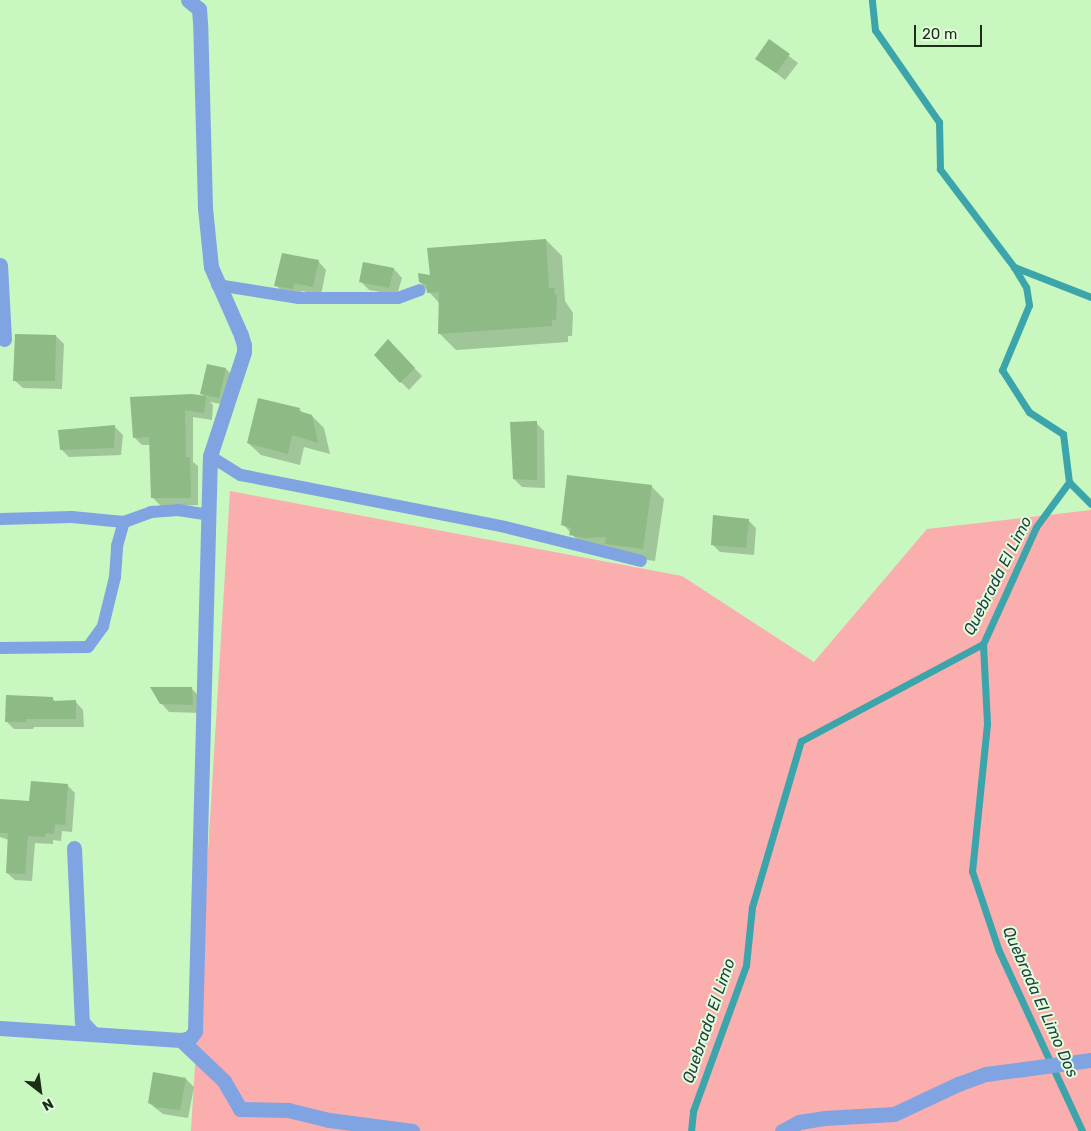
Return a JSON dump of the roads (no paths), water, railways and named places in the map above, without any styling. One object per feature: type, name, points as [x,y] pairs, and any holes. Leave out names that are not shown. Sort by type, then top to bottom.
[{"type":"street","points":[[0,1028],[181,1040],[190,1038],[195,1031],[210,456],[244,352],[241,335],[211,268],[205,208],[199,9],[188,0]]},
{"type":"street","points":[[0,265],[4,339]]},
{"type":"street","points":[[74,848],[82,1022],[93,1034]]},
{"type":"street","points":[[181,1040],[224,1081],[240,1108],[288,1110],[328,1120],[412,1131]]},
{"type":"street","points":[[782,1131],[799,1122],[824,1118],[894,1114],[958,1084],[986,1074],[1091,1060]]},
{"type":"lane","points":[[217,285],[299,298],[398,298],[420,290]]},
{"type":"lane","points":[[210,456],[241,475],[505,527],[641,560]]},
{"type":"lane","points":[[0,519],[72,516],[124,522],[151,512],[178,510],[208,515]]},
{"type":"lane","points":[[0,648],[88,647],[103,626],[115,577],[116,546],[124,522]]},
{"type":"waterway","name":"Quebrada El Limo","points":[[691,1131],[693,1111],[746,965],[752,907],[801,741],[983,644],[1036,527],[1069,482],[1063,434],[1029,412],[1002,370],[1029,305],[1026,287],[1014,267],[940,169],[939,122],[875,30],[872,0]]},
{"type":"waterway","points":[[1014,267],[1091,297]]},
{"type":"waterway","points":[[1069,482],[1091,504]]},
{"type":"waterway","name":"Quebrada El Limo Dos","points":[[983,644],[987,724],[972,871],[999,951],[1082,1131]]}]
